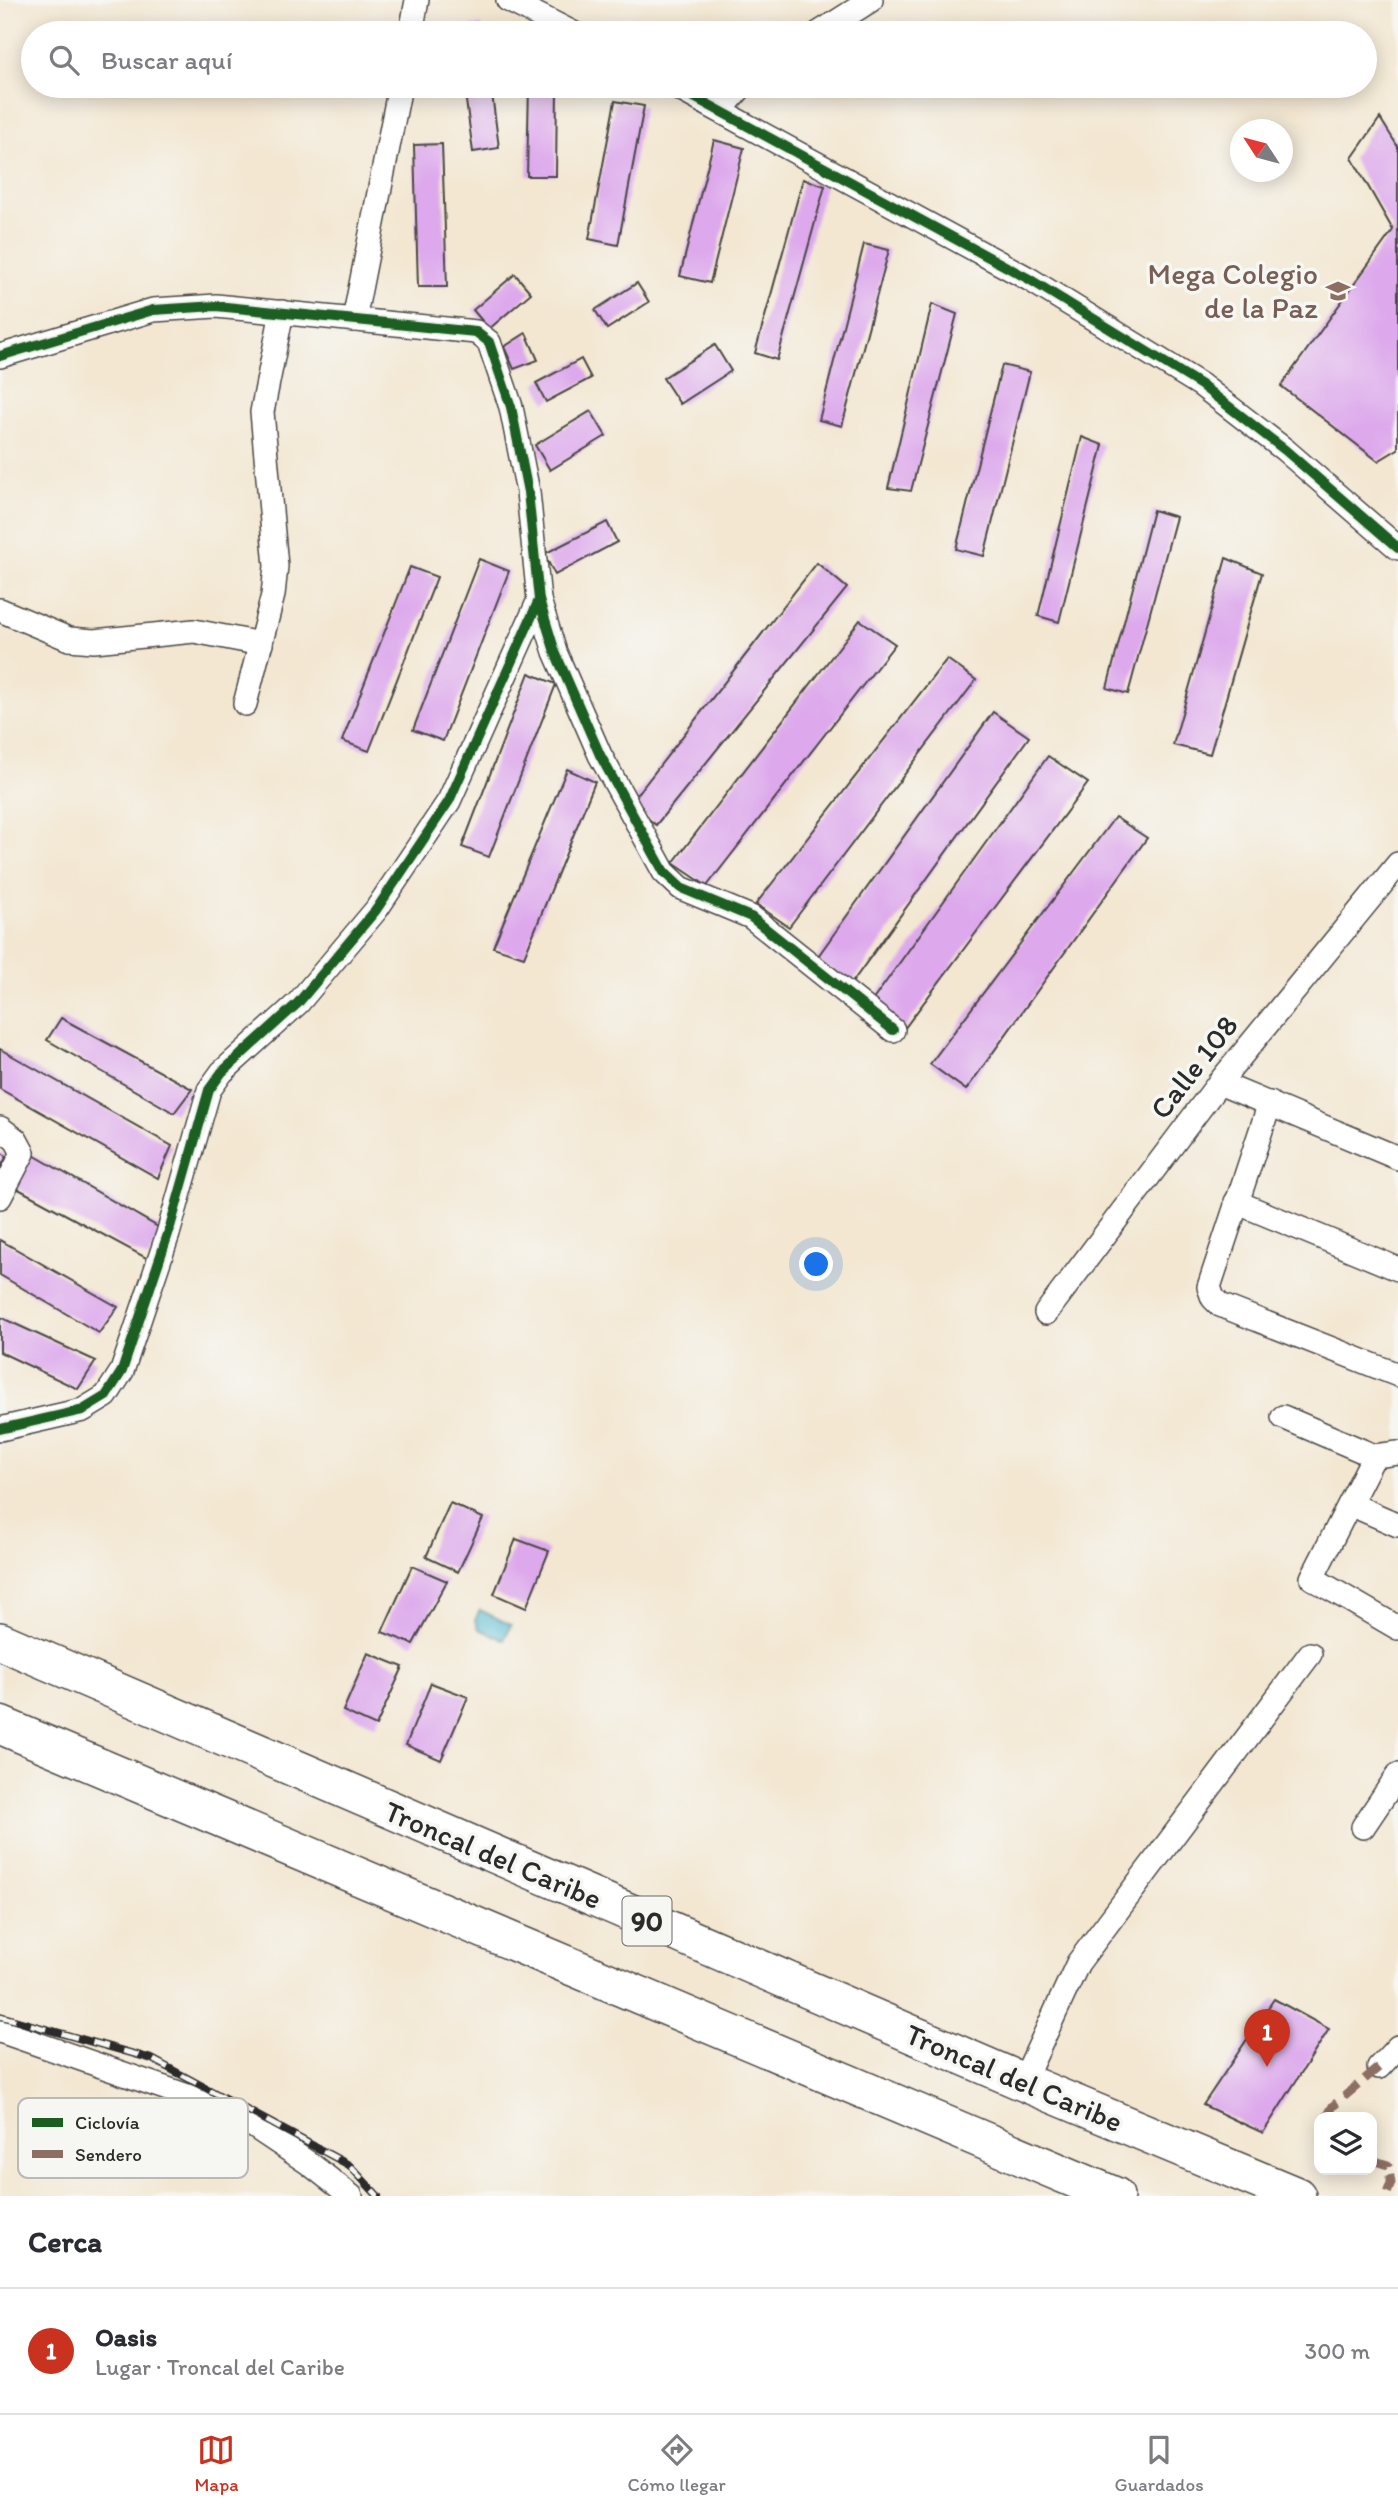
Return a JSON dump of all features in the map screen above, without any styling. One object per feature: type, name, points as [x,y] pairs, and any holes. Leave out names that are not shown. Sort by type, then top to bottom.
[{"type":"highway","name":"Troncal del Caribe","points":[[0,1642],[1023,2082],[1297,2196]]},
{"type":"highway","name":"90","points":[[0,1725],[1115,2196]]},
{"type":"street","points":[[413,21],[417,0]]},
{"type":"street","points":[[508,0],[549,21]]},
{"type":"street","points":[[838,21],[871,0]]},
{"type":"street","points":[[354,320],[398,98]]},
{"type":"street","points":[[698,98],[1029,279],[1201,385],[1285,450],[1398,548]]},
{"type":"street","points":[[721,110],[732,98]]},
{"type":"street","points":[[0,356],[153,310],[216,306],[476,332],[489,342],[511,407],[526,481],[539,600],[555,652],[589,731],[664,872],[681,888],[751,918],[893,1030]]},
{"type":"street","points":[[245,704],[261,644],[276,566],[262,412],[282,312]]},
{"type":"street","points":[[0,1429],[83,1410],[106,1396],[122,1371],[215,1080],[298,1003],[376,910],[449,801],[539,600]]},
{"type":"street","points":[[0,610],[69,639],[94,640],[194,631],[261,644]]},
{"type":"street","name":"Calle 108","points":[[1046,1314],[1219,1083],[1398,864]]},
{"type":"street","points":[[1219,1083],[1398,1158]]},
{"type":"street","points":[[1270,1103],[1209,1287],[1213,1298],[1220,1305],[1398,1375]]},
{"type":"street","points":[[0,1128],[16,1140],[23,1153],[0,1197]]},
{"type":"street","points":[[1236,1202],[1398,1269]]},
{"type":"street","points":[[1283,1417],[1374,1456],[1398,1453]]},
{"type":"street","points":[[1374,1456],[1311,1578],[1398,1628]]},
{"type":"street","points":[[1350,1504],[1398,1525]]},
{"type":"street","points":[[1023,2082],[1078,1963],[1310,1654]]},
{"type":"street","points":[[1363,1827],[1398,1775]]},
{"type":"street","points":[[0,2031],[193,2098]]},
{"type":"street","points":[[1379,2067],[1398,2047]]},
{"type":"street","points":[[248,2122],[310,2164],[351,2196]]},
{"type":"water","points":[[480,1610],[511,1625],[504,1640],[479,1629],[475,1620]]},
{"type":"building","points":[[466,98],[493,98],[499,148],[473,152]]},
{"type":"building","points":[[529,98],[557,98],[556,176],[527,176]]},
{"type":"building","points":[[615,101],[644,106],[618,245],[589,239]]},
{"type":"building","points":[[1380,118],[1398,147],[1398,449],[1378,461],[1281,386],[1393,230],[1352,158]]},
{"type":"building","points":[[714,140],[744,148],[710,283],[680,276]]},
{"type":"building","points":[[442,144],[447,287],[418,287],[414,145]]},
{"type":"building","points":[[803,179],[825,186],[777,360],[755,353]]},
{"type":"building","points":[[864,244],[889,250],[842,426],[819,420]]},
{"type":"building","points":[[515,274],[531,293],[489,329],[473,310]]},
{"type":"building","points":[[637,283],[649,302],[607,329],[595,310]]},
{"type":"building","points":[[932,304],[957,314],[911,491],[888,488]]},
{"type":"building","points":[[526,333],[538,360],[514,369],[504,347]]},
{"type":"building","points":[[715,345],[731,371],[680,404],[663,378]]},
{"type":"building","points":[[581,359],[591,378],[546,402],[536,383]]},
{"type":"building","points":[[1002,365],[1030,372],[984,556],[956,549]]},
{"type":"building","points":[[591,411],[606,436],[550,470],[535,445]]},
{"type":"building","points":[[1082,437],[1103,445],[1059,622],[1038,616]]},
{"type":"building","points":[[1153,510],[1176,517],[1128,694],[1107,688]]},
{"type":"building","points":[[607,522],[617,542],[555,575],[544,554]]},
{"type":"building","points":[[1226,558],[1262,573],[1210,754],[1173,745]]},
{"type":"building","points":[[479,559],[509,571],[443,741],[413,730]]},
{"type":"building","points":[[817,563],[847,588],[656,825],[630,804]]},
{"type":"building","points":[[410,567],[437,577],[369,751],[342,741]]},
{"type":"building","points":[[860,620],[895,644],[707,886],[673,863]]},
{"type":"building","points":[[947,659],[976,680],[789,927],[756,904]]},
{"type":"building","points":[[529,673],[556,684],[489,857],[462,847]]},
{"type":"building","points":[[993,712],[1029,737],[851,984],[816,959]]},
{"type":"building","points":[[1048,756],[1088,783],[904,1029],[870,1004]]},
{"type":"building","points":[[567,769],[595,782],[524,957],[493,947]]},
{"type":"building","points":[[1115,817],[1147,838],[966,1090],[930,1064]]},
{"type":"building","points":[[61,1018],[192,1089],[174,1113],[47,1040]]},
{"type":"building","points":[[0,1049],[172,1146],[158,1178],[0,1089]]},
{"type":"building","points":[[0,1152],[7,1156],[0,1168]]},
{"type":"building","points":[[30,1153],[163,1230],[148,1259],[11,1185]]},
{"type":"building","points":[[0,1240],[118,1307],[99,1333],[0,1275]]},
{"type":"building","points":[[0,1317],[96,1361],[78,1389],[0,1352]]},
{"type":"building","points":[[450,1503],[483,1518],[458,1572],[426,1557]]},
{"type":"building","points":[[516,1539],[549,1551],[526,1608],[494,1594]]},
{"type":"building","points":[[412,1566],[447,1581],[413,1644],[382,1632]]},
{"type":"building","points":[[368,1653],[403,1667],[376,1726],[343,1711]]},
{"type":"building","points":[[431,1683],[468,1697],[441,1760],[406,1745]]},
{"type":"building","points":[[1274,1999],[1329,2029],[1263,2133],[1203,2105]]},
{"type":"railway","points":[[0,2016],[152,2059],[224,2098]]},
{"type":"railway","points":[[248,2111],[349,2165],[378,2196]]},
{"type":"marked path","points":[[1330,2112],[1333,2106],[1379,2067]]},
{"type":"marked path","points":[[1377,2162],[1388,2165],[1391,2183],[1386,2196]]},
{"type":"cycle path","points":[[696,98],[1029,279],[1201,385],[1285,450],[1398,548]]},
{"type":"cycle path","points":[[0,356],[153,310],[216,306],[476,332],[489,342],[511,407],[528,492],[539,600],[555,652],[600,755],[664,872],[681,888],[751,917],[893,1030]]},
{"type":"cycle path","points":[[0,1429],[83,1410],[106,1396],[122,1371],[168,1234],[209,1090],[222,1072],[298,1003],[376,910],[449,801],[539,600]]},
{"type":"place","name":"Mega Colegio de la Paz","points":[[1338,291]]},
{"type":"place","name":"Oasis","points":[[1267,2067]]}]
